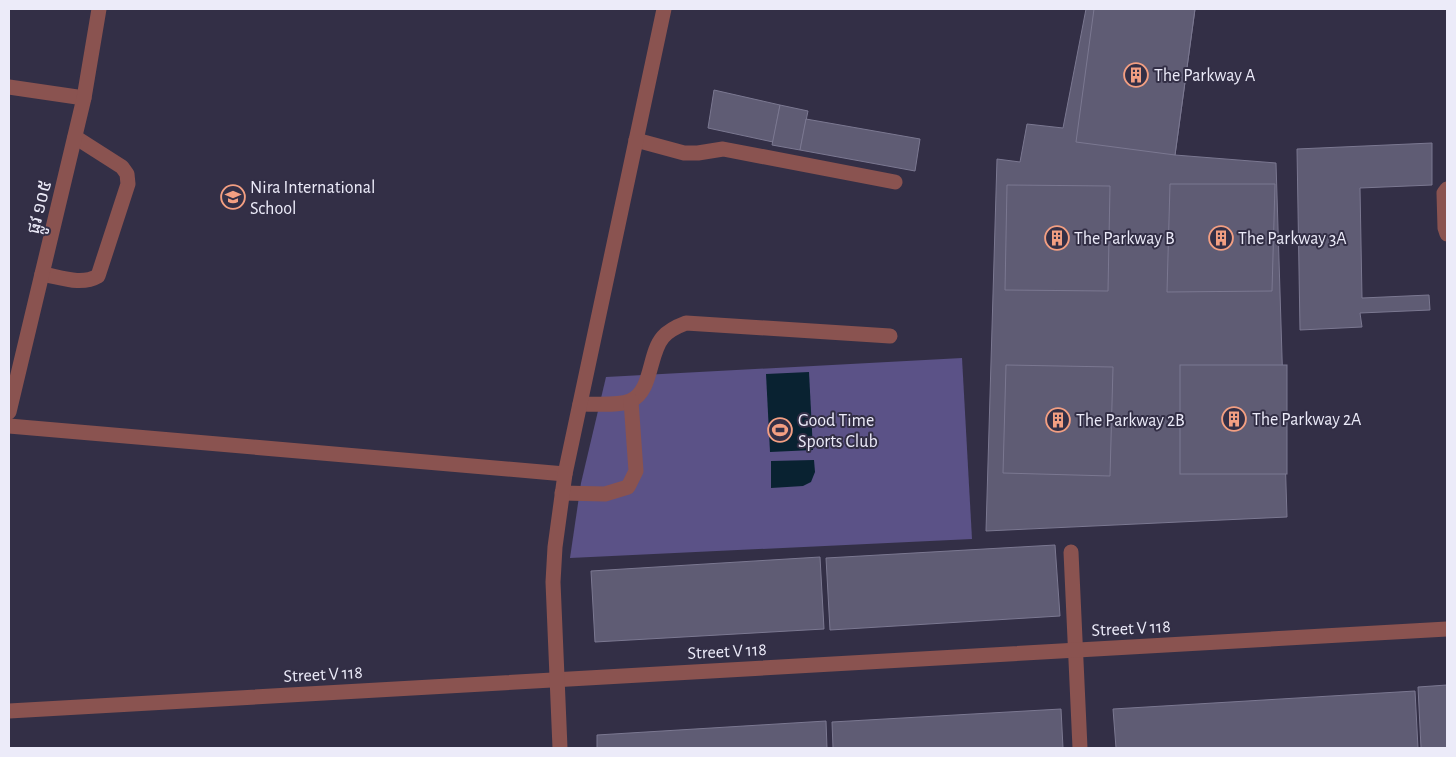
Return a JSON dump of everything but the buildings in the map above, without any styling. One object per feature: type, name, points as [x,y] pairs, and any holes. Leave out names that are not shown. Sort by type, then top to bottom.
[{"type":"street","name":"ផ្លូវ ១០៥","points":[[9,412],[84,98],[100,9]]},
{"type":"street","points":[[560,748],[552,582],[562,494],[664,9]]},
{"type":"street","points":[[9,87],[84,98]]},
{"type":"street","points":[[42,274],[81,281],[90,280],[98,276],[128,184],[127,174],[122,166],[75,137]]},
{"type":"street","points":[[636,140],[684,152],[698,153],[723,148],[895,182]]},
{"type":"street","points":[[1447,188],[1444,193],[1445,228],[1447,234]]},
{"type":"street","points":[[580,404],[623,403],[639,395],[662,338],[672,329],[686,323],[890,336]]},
{"type":"street","points":[[562,494],[606,494],[628,487],[636,471],[631,400]]},
{"type":"street","points":[[9,426],[565,474]]},
{"type":"street","points":[[1071,552],[1080,748]]},
{"type":"street","name":"Street V 118","points":[[9,711],[1447,629]]},
{"type":"shaded area","name":"Good Time Sports Club","points":[[962,358],[972,539],[570,558],[581,483],[606,377]]},
{"type":"water","points":[[809,372],[813,450],[770,452],[766,374]]},
{"type":"water","points":[[814,460],[815,472],[811,482],[803,486],[771,488],[771,461]]},
{"type":"place","name":"The Parkway A","points":[[1136,75]]},
{"type":"place","name":"Nira International School","points":[[233,197]]},
{"type":"place","name":"The Parkway B","points":[[1057,238]]},
{"type":"place","name":"The Parkway 3A","points":[[1221,238]]},
{"type":"place","name":"The Parkway 2A","points":[[1234,419]]},
{"type":"place","name":"The Parkway 2B","points":[[1058,420]]},
{"type":"place","name":"Good Time Sports Club","points":[[780,430]]}]
